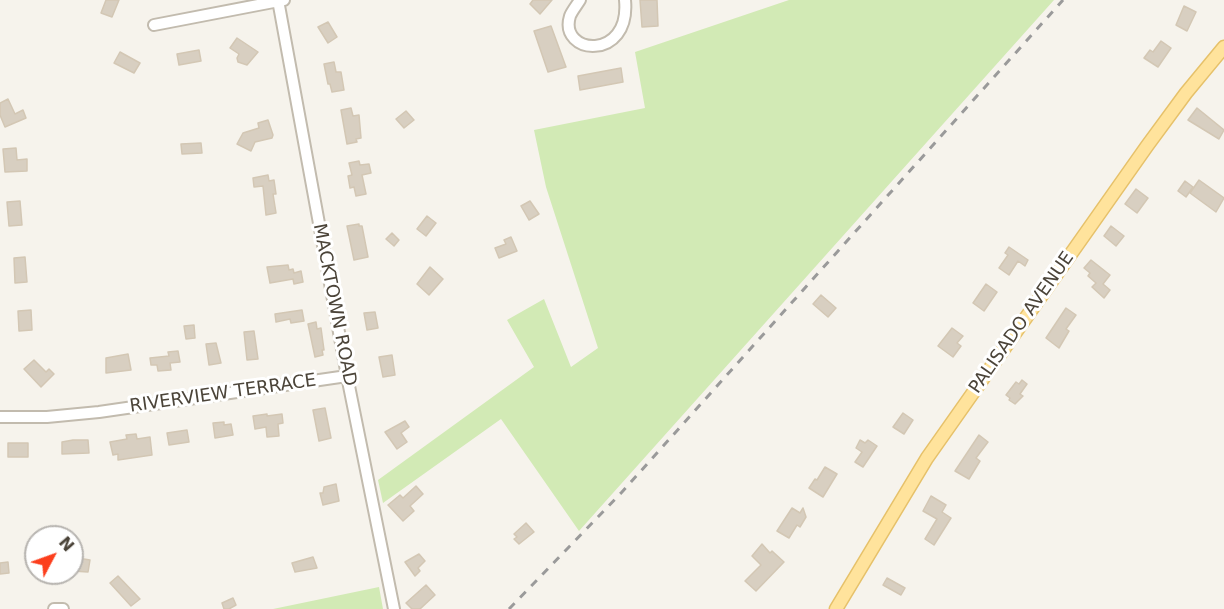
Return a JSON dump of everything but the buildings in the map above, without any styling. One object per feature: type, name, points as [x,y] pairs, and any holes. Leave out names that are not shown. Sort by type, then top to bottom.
[{"type":"main road","name":"PALISADO AVENUE","points":[[836,609],[927,458],[1149,142],[1224,47]]},
{"type":"street","points":[[580,0],[570,17],[570,28],[575,38],[584,45],[594,48],[604,45],[615,36],[624,21],[625,0]]},
{"type":"street","points":[[154,24],[280,1]]},
{"type":"street","name":"MACKTOWN ROAD","points":[[280,1],[347,376],[394,609]]},
{"type":"street","name":"RIVERVIEW TERRACE","points":[[0,417],[47,417],[99,412],[347,376]]},
{"type":"street","points":[[54,609],[63,609]]},
{"type":"green space","points":[[789,0],[1054,0],[579,531],[501,419],[383,503],[378,480],[534,367],[507,320],[544,299],[571,367],[598,348],[546,187],[534,130],[645,108],[635,52]]},
{"type":"green space","points":[[379,587],[383,609],[273,609]]},
{"type":"railway","points":[[509,609],[622,492],[1063,0]]}]
